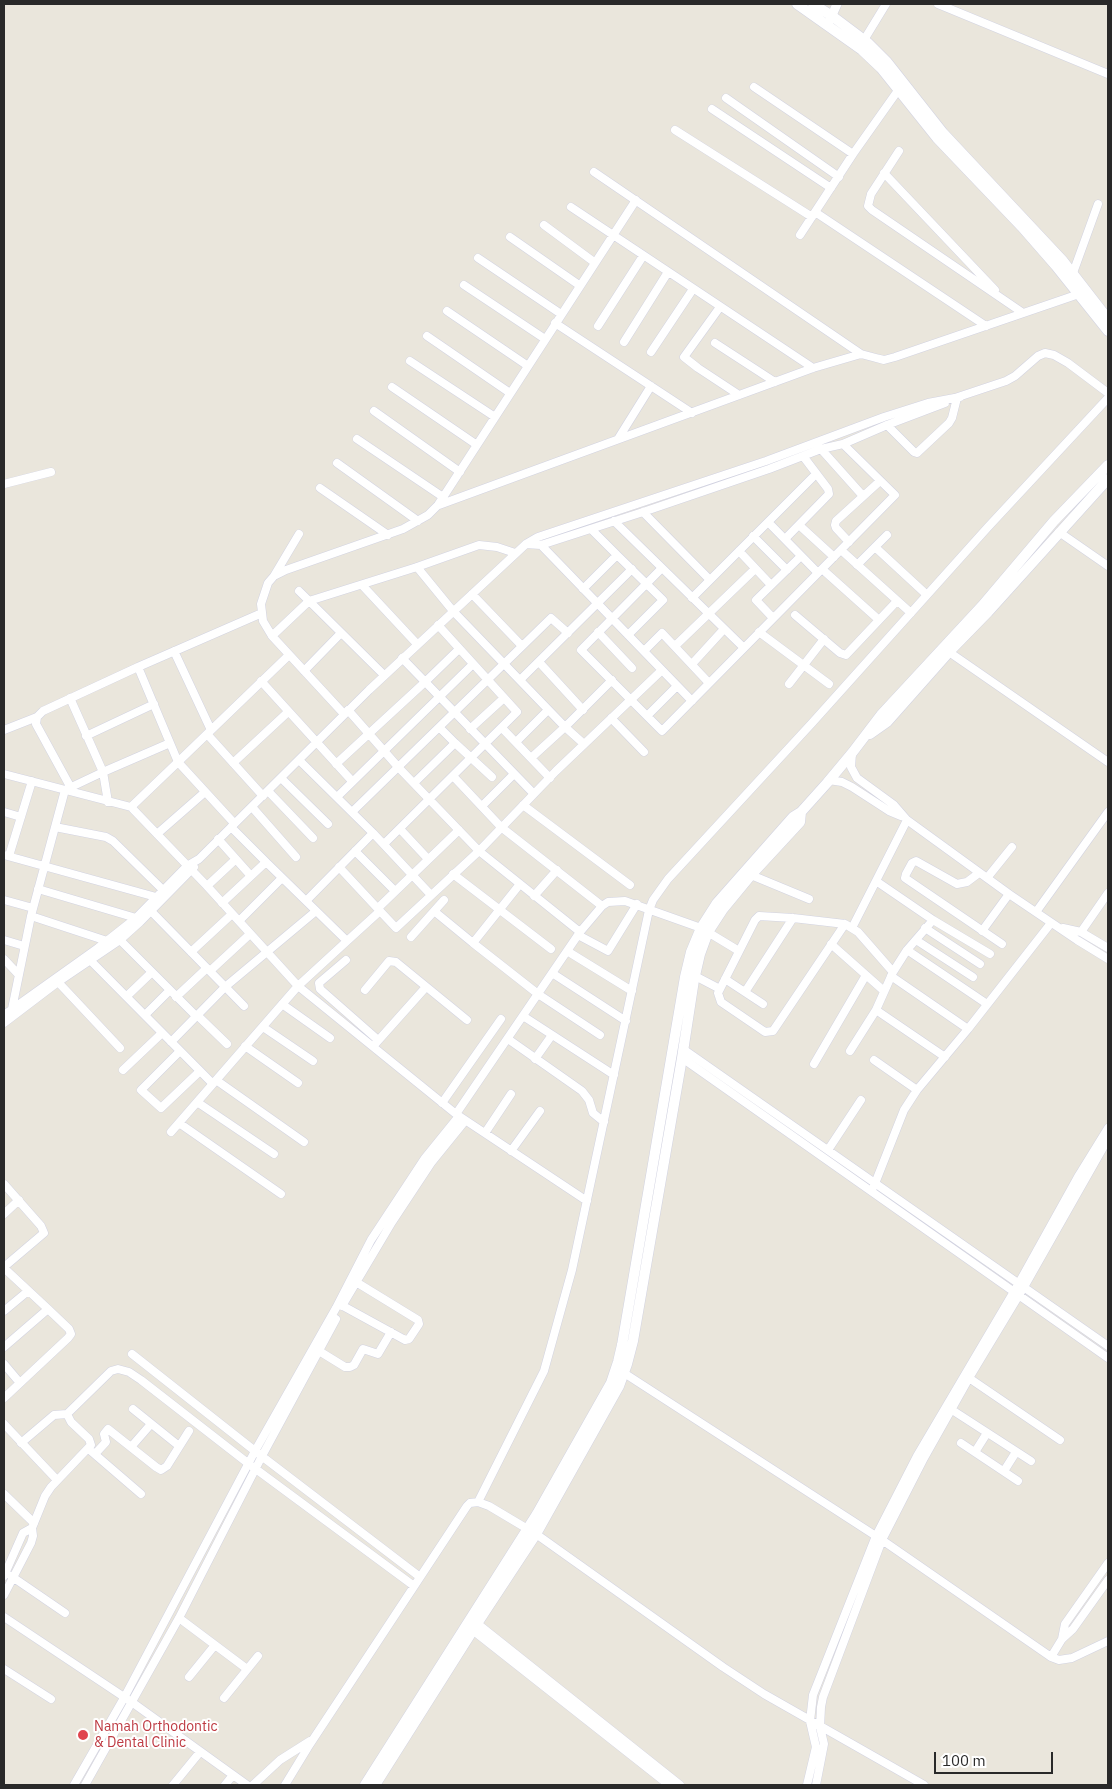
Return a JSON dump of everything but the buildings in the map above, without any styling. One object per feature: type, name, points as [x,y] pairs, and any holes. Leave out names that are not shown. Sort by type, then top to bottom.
[{"type":"main road","points":[[797,4],[828,16],[881,68],[937,138],[1022,227],[1080,294],[1108,331]]},
{"type":"main road","points":[[813,4],[864,40],[887,62],[943,133],[1073,273],[1108,319]]},
{"type":"main road","points":[[365,1785],[532,1531],[619,1386],[633,1341],[695,976],[705,930],[717,903],[793,817],[801,812],[852,753],[881,715],[982,606],[1054,521],[1108,465]]},
{"type":"main road","points":[[863,739],[887,722],[1108,479]]},
{"type":"main road","points":[[532,1531],[611,1383],[618,1362],[685,977],[691,952],[705,930],[751,874],[800,822],[801,812]]},
{"type":"main road","points":[[375,1785],[472,1624]]},
{"type":"street","points":[[828,16],[837,4]]},
{"type":"street","points":[[864,40],[886,4]]},
{"type":"street","points":[[938,4],[1108,74]]},
{"type":"street","points":[[754,87],[853,154]]},
{"type":"street","points":[[800,235],[853,154],[899,89]]},
{"type":"street","points":[[726,98],[839,177]]},
{"type":"street","points":[[712,109],[832,188]]},
{"type":"street","points":[[676,130],[814,215],[986,326]]},
{"type":"street","points":[[899,151],[869,199],[868,206],[1023,313]]},
{"type":"street","points":[[594,172],[861,354],[876,358],[890,359],[1080,294]]},
{"type":"street","points":[[884,173],[1006,302]]},
{"type":"street","points":[[274,576],[286,570],[388,535],[428,515],[438,505],[579,285],[636,200]]},
{"type":"street","points":[[1073,273],[1098,204]]},
{"type":"street","points":[[570,207],[813,368]]},
{"type":"street","points":[[544,225],[594,262]]},
{"type":"street","points":[[510,237],[579,285]]},
{"type":"street","points":[[598,326],[643,256]]},
{"type":"street","points":[[478,258],[561,314]]},
{"type":"street","points":[[624,342],[668,272]]},
{"type":"street","points":[[464,285],[545,339]]},
{"type":"street","points":[[652,352],[693,289]]},
{"type":"street","points":[[720,307],[684,357],[738,395]]},
{"type":"street","points":[[447,311],[528,366]]},
{"type":"street","points":[[555,323],[692,414]]},
{"type":"street","points":[[427,336],[510,393]]},
{"type":"street","points":[[715,343],[775,382]]},
{"type":"street","points":[[526,544],[541,545],[643,512],[822,449],[843,444],[959,397],[1006,381],[1016,376],[1038,356],[1045,353],[1054,354],[1068,363],[1108,394]]},
{"type":"street","points":[[438,505],[692,414],[813,368],[861,354]]},
{"type":"street","points":[[410,361],[495,417]]},
{"type":"street","points":[[618,439],[651,386]]},
{"type":"street","points":[[392,387],[477,445]]},
{"type":"street","points":[[887,425],[917,453],[949,423],[959,397]]},
{"type":"street","points":[[4,1023],[58,982],[91,962],[120,940],[149,908],[300,760],[346,712],[526,544],[538,537],[766,461],[928,402],[959,397]]},
{"type":"street","points":[[478,1502],[544,1371],[572,1270],[632,991],[658,892],[1108,398]]},
{"type":"street","points":[[374,411],[460,472]]},
{"type":"street","points":[[357,439],[443,497]]},
{"type":"street","points":[[662,568],[581,650],[662,730],[895,495],[843,444]]},
{"type":"street","points":[[822,449],[863,496]]},
{"type":"street","points":[[784,539],[829,494],[828,489],[803,456]]},
{"type":"street","points":[[337,463],[418,521]]},
{"type":"street","points":[[4,484],[51,472]]},
{"type":"street","points":[[692,598],[816,474]]},
{"type":"street","points":[[849,542],[836,528],[835,525],[839,517],[880,481]]},
{"type":"street","points":[[320,488],[388,535]]},
{"type":"street","points":[[643,512],[710,580]]},
{"type":"street","points":[[614,521],[744,648]]},
{"type":"street","points":[[768,522],[801,556],[879,620]]},
{"type":"street","points":[[799,525],[834,557]]},
{"type":"street","points":[[591,528],[663,600],[628,635]]},
{"type":"street","points":[[1059,532],[1108,566]]},
{"type":"street","points":[[299,534],[268,583],[261,604],[263,621],[272,636],[289,655],[368,733],[479,851],[579,933],[608,951],[637,904]]},
{"type":"street","points":[[857,564],[887,535]]},
{"type":"street","points":[[753,536],[787,570]]},
{"type":"street","points":[[272,636],[309,601],[479,545],[497,547],[515,554]]},
{"type":"street","points":[[541,545],[692,701]]},
{"type":"street","points":[[875,547],[927,595]]},
{"type":"street","points":[[841,550],[911,613]]},
{"type":"street","points":[[738,551],[771,585]]},
{"type":"street","points":[[583,588],[617,555]]},
{"type":"street","points":[[773,618],[756,600],[801,556]]},
{"type":"street","points":[[417,567],[453,611],[548,710],[584,744]]},
{"type":"street","points":[[520,680],[632,569]]},
{"type":"street","points":[[675,646],[755,569]]},
{"type":"street","points":[[362,585],[417,644]]},
{"type":"street","points":[[299,592],[384,675]]},
{"type":"street","points":[[472,594],[522,646]]},
{"type":"street","points":[[795,615],[840,653],[846,655],[898,601]]},
{"type":"street","points":[[4,730],[37,717],[70,698],[138,667],[262,613]]},
{"type":"street","points":[[352,812],[551,618],[568,633]]},
{"type":"street","points":[[384,844],[517,712],[438,625]]},
{"type":"street","points":[[692,664],[724,629]]},
{"type":"street","points":[[598,632],[632,668]]},
{"type":"street","points":[[759,632],[829,684]]},
{"type":"street","points":[[304,671],[341,633]]},
{"type":"street","points":[[644,651],[662,633],[709,683]]},
{"type":"street","points":[[789,684],[824,639]]},
{"type":"street","points":[[336,764],[459,648]]},
{"type":"street","points":[[174,651],[209,732],[233,763],[314,838]]},
{"type":"street","points":[[949,652],[1108,762]]},
{"type":"street","points":[[131,808],[289,655]]},
{"type":"street","points":[[402,658],[534,794]]},
{"type":"street","points":[[538,662],[582,710]]},
{"type":"street","points":[[337,797],[473,664]]},
{"type":"street","points":[[138,667],[178,762],[266,862],[346,941]]},
{"type":"street","points":[[338,867],[396,928],[479,851],[523,804],[662,670]]},
{"type":"street","points":[[532,758],[612,680]]},
{"type":"street","points":[[262,681],[352,781]]},
{"type":"street","points":[[647,716],[677,686]]},
{"type":"street","points":[[70,698],[103,772],[108,802]]},
{"type":"street","points":[[470,729],[504,698]]},
{"type":"street","points":[[86,736],[154,704]]},
{"type":"street","points":[[516,742],[548,710]]},
{"type":"street","points":[[233,763],[288,712]]},
{"type":"street","points":[[12,1009],[32,912],[55,827],[68,789],[36,724],[37,717]]},
{"type":"street","points":[[611,718],[644,752]]},
{"type":"street","points":[[440,728],[492,777]]},
{"type":"street","points":[[502,728],[550,778]]},
{"type":"street","points":[[68,789],[170,743]]},
{"type":"street","points":[[414,783],[455,743]]},
{"type":"street","points":[[852,753],[853,773],[857,778],[894,805],[905,819]]},
{"type":"street","points":[[300,760],[373,832],[430,895]]},
{"type":"street","points":[[4,774],[68,789],[131,808],[207,886],[298,986],[375,1043]]},
{"type":"street","points":[[482,806],[514,774]]},
{"type":"street","points":[[453,776],[501,827],[602,906]]},
{"type":"street","points":[[281,778],[328,824]]},
{"type":"street","points":[[829,780],[842,782],[852,787],[905,819],[1051,923],[1108,958]]},
{"type":"street","points":[[32,781],[7,856],[156,897]]},
{"type":"street","points":[[157,834],[205,792]]},
{"type":"street","points":[[523,804],[630,885]]},
{"type":"street","points":[[252,807],[296,857]]},
{"type":"street","points":[[4,812],[21,817]]},
{"type":"street","points":[[1036,912],[1108,812]]},
{"type":"street","points":[[905,819],[876,881],[848,926],[831,944],[773,1031],[765,1032],[721,1002],[718,993],[755,920],[759,916],[793,918],[848,926],[892,974],[968,1030]]},
{"type":"street","points":[[55,827],[106,837],[113,841],[163,890]]},
{"type":"street","points":[[400,829],[428,859]]},
{"type":"street","points":[[172,1132],[298,986],[459,830]]},
{"type":"street","points":[[306,901],[373,832]]},
{"type":"street","points":[[218,839],[251,876]]},
{"type":"street","points":[[987,878],[1012,847]]},
{"type":"street","points":[[355,851],[395,891]]},
{"type":"street","points":[[207,886],[236,859]]},
{"type":"street","points":[[979,872],[967,882],[957,884],[916,861],[912,864],[905,878],[1002,944]]},
{"type":"street","points":[[222,903],[266,862]]},
{"type":"street","points":[[4,1014],[106,942],[149,908],[163,890],[189,869]]},
{"type":"street","points":[[534,896],[557,870]]},
{"type":"street","points":[[453,874],[551,950]]},
{"type":"street","points":[[751,874],[809,899]]},
{"type":"street","points":[[239,921],[282,878]]},
{"type":"street","points":[[876,881],[933,920],[990,954]]},
{"type":"street","points":[[473,943],[520,884]]},
{"type":"street","points":[[38,889],[136,918]]},
{"type":"street","points":[[1081,932],[1108,893]]},
{"type":"street","points":[[982,930],[1009,894]]},
{"type":"street","points":[[4,900],[106,942]]},
{"type":"street","points":[[411,937],[444,900]]},
{"type":"street","points":[[258,1454],[392,1222],[523,1016],[579,933],[602,906],[608,902],[617,901],[637,904],[705,930],[740,951]]},
{"type":"street","points":[[149,908],[244,1006]]},
{"type":"street","points":[[171,1042],[225,987],[316,911]]},
{"type":"street","points":[[434,911],[538,994],[600,1035]]},
{"type":"street","points":[[191,952],[232,914]]},
{"type":"street","points":[[745,992],[793,918]]},
{"type":"street","points":[[850,1051],[876,1010],[892,974],[907,950],[933,920]]},
{"type":"street","points":[[872,1192],[904,1110],[916,1090],[968,1030],[1051,923]]},
{"type":"street","points":[[1059,927],[1081,932],[1108,948]]},
{"type":"street","points":[[925,928],[980,964]]},
{"type":"street","points":[[176,996],[250,934]]},
{"type":"street","points":[[4,940],[24,946]]},
{"type":"street","points":[[120,940],[227,1044]]},
{"type":"street","points":[[916,940],[973,977]]},
{"type":"street","points":[[831,944],[884,992]]},
{"type":"street","points":[[907,950],[987,1004]]},
{"type":"street","points":[[567,951],[632,991]]},
{"type":"street","points":[[4,958],[18,974]]},
{"type":"street","points":[[346,960],[319,983],[320,989],[375,1043],[442,1103],[485,1134],[587,1201]]},
{"type":"street","points":[[366,990],[389,961],[396,962],[467,1020]]},
{"type":"street","points":[[91,962],[127,996],[200,1072],[304,1142]]},
{"type":"street","points":[[127,996],[152,972]]},
{"type":"street","points":[[552,973],[626,1021]]},
{"type":"street","points":[[814,1064],[866,975]]},
{"type":"street","points":[[695,976],[720,989]]},
{"type":"street","points":[[725,980],[763,1004]]},
{"type":"street","points":[[58,982],[120,1048]]},
{"type":"street","points":[[375,1043],[426,987]]},
{"type":"street","points":[[145,1015],[170,990]]},
{"type":"street","points":[[282,1004],[330,1038]]},
{"type":"street","points":[[876,1010],[945,1057]]},
{"type":"street","points":[[523,1016],[614,1075]]},
{"type":"street","points":[[442,1103],[501,1019]]},
{"type":"street","points":[[262,1026],[313,1061]]},
{"type":"street","points":[[123,1070],[162,1033]]},
{"type":"street","points":[[535,1059],[552,1035]]},
{"type":"street","points":[[508,1039],[587,1096],[592,1113],[604,1122]]},
{"type":"street","points":[[245,1046],[298,1083]]},
{"type":"street","points":[[180,1051],[141,1090],[161,1108],[200,1072]]},
{"type":"street","points":[[682,1054],[828,1150],[1108,1346]]},
{"type":"street","points":[[682,1054],[872,1192],[1108,1358]]},
{"type":"street","points":[[874,1060],[916,1090]]},
{"type":"street","points":[[485,1134],[511,1094]]},
{"type":"street","points":[[828,1150],[861,1100]]},
{"type":"street","points":[[197,1102],[274,1154]]},
{"type":"street","points":[[511,1151],[540,1111]]},
{"type":"street","points":[[85,1785],[133,1703],[179,1618],[258,1454],[371,1240],[425,1158],[460,1117]]},
{"type":"street","points":[[179,1123],[281,1194]]},
{"type":"street","points":[[1022,1285],[1079,1175],[1108,1128]]},
{"type":"street","points":[[807,1785],[816,1747],[810,1721],[813,1695],[879,1538],[917,1456],[948,1408],[1108,1139]]},
{"type":"street","points":[[4,1184],[42,1226],[44,1233],[4,1270],[48,1309],[69,1330],[70,1334],[4,1398]]},
{"type":"street","points":[[4,1214],[19,1200]]},
{"type":"street","points":[[343,1306],[405,1340],[409,1339],[419,1324],[418,1320],[356,1282]]},
{"type":"street","points":[[4,1311],[28,1291]]},
{"type":"street","points":[[948,1408],[969,1378],[1016,1294]]},
{"type":"street","points":[[4,1347],[48,1309]]},
{"type":"street","points":[[319,1350],[345,1367],[350,1367],[354,1365],[363,1349],[378,1354],[391,1332]]},
{"type":"street","points":[[132,1354],[258,1454],[420,1577]]},
{"type":"street","points":[[4,1364],[20,1383]]},
{"type":"street","points":[[21,1443],[54,1415],[67,1414],[111,1371],[122,1370],[129,1372],[414,1586]]},
{"type":"street","points":[[624,1373],[879,1538],[1051,1657],[1059,1660],[1072,1658],[1108,1642]]},
{"type":"street","points":[[969,1378],[1060,1440]]},
{"type":"street","points":[[948,1408],[1031,1462]]},
{"type":"street","points":[[133,1409],[179,1446]]},
{"type":"street","points":[[67,1414],[71,1422],[91,1441],[92,1451],[141,1494]]},
{"type":"street","points":[[4,1424],[57,1480]]},
{"type":"street","points":[[131,1447],[151,1424]]},
{"type":"street","points":[[4,1595],[31,1543],[33,1526],[45,1496],[57,1480],[106,1442],[104,1434],[108,1429],[161,1470],[167,1466],[189,1431]]},
{"type":"street","points":[[975,1452],[987,1432]]},
{"type":"street","points":[[961,1442],[1018,1481]]},
{"type":"street","points":[[1004,1471],[1016,1452]]},
{"type":"street","points":[[74,1785],[252,1466]]},
{"type":"street","points":[[4,1494],[33,1526]]},
{"type":"street","points":[[285,1785],[466,1506],[470,1503],[478,1502],[489,1506],[532,1531],[722,1667],[820,1727],[924,1785]]},
{"type":"street","points":[[33,1526],[24,1534],[5,1574],[14,1577],[65,1613]]},
{"type":"street","points":[[816,1785],[824,1744],[820,1727],[820,1707],[879,1538]]},
{"type":"street","points":[[1062,1640],[1065,1624],[1108,1563]]},
{"type":"street","points":[[1051,1657],[1108,1580]]},
{"type":"street","points":[[4,1617],[133,1703],[246,1785]]},
{"type":"street","points":[[179,1618],[247,1669]]},
{"type":"street","points":[[472,1624],[669,1785]]},
{"type":"street","points":[[472,1624],[680,1785]]},
{"type":"street","points":[[190,1677],[215,1645]]},
{"type":"street","points":[[224,1698],[258,1656]]},
{"type":"street","points":[[4,1669],[51,1699]]},
{"type":"street","points":[[253,1785],[280,1760],[314,1739]]},
{"type":"street","points":[[173,1785],[200,1752]]},
{"type":"street","points":[[225,1785],[234,1775]]},
{"type":"place","name":"Namah Orthodontic & Dental Clinic","points":[[83,1735]]}]
